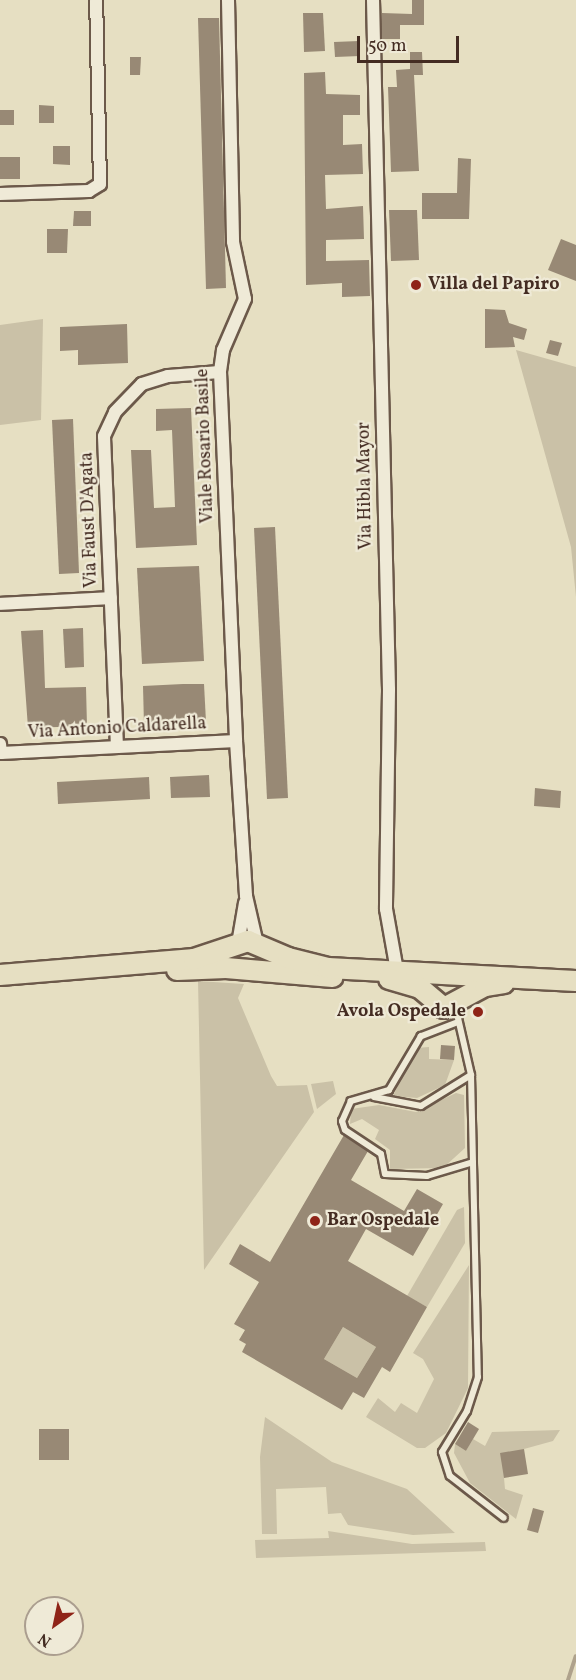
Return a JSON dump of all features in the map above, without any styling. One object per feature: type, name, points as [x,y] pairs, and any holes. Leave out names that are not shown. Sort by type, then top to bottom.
[{"type":"main road","points":[[246,970],[234,961],[248,945]]},
{"type":"main road","points":[[0,975],[194,960],[248,945],[328,968],[576,981]]},
{"type":"main road","points":[[133,965],[195,972],[246,970],[406,981],[428,993],[438,1007],[458,1009],[485,986],[535,980]]},
{"type":"main road","points":[[428,993],[430,981],[445,974]]},
{"type":"main road","points":[[445,974],[462,986],[458,1009]]},
{"type":"street","points":[[0,194],[89,191],[100,184],[96,0]]},
{"type":"street","name":"Viale Rosario Basile","points":[[228,0],[233,242],[245,299],[223,350],[220,372],[236,741],[246,896]]},
{"type":"street","name":"Via Hibla Mayor","points":[[373,0],[389,690],[386,909],[397,971]]},
{"type":"street","name":"Via Faust D'Agata","points":[[117,747],[104,436],[115,412],[142,384],[168,376],[220,372]]},
{"type":"street","points":[[0,604],[111,598]]},
{"type":"street","name":"Via Antonio Caldarella","points":[[0,753],[236,741]]},
{"type":"street","points":[[0,744],[0,753]]},
{"type":"street","points":[[246,896],[248,945]]},
{"type":"street","points":[[246,896],[248,945]]},
{"type":"lane","points":[[473,1161],[427,1176],[386,1174],[381,1154],[345,1130],[342,1121],[351,1101],[374,1097],[388,1090],[399,1076],[421,1036],[458,1009],[471,1075],[473,1161],[478,1377],[467,1412],[442,1452],[450,1476],[504,1518]]},
{"type":"lane","points":[[374,1097],[421,1106],[471,1075]]},
{"type":"shaded area","points":[[43,319],[41,420],[0,425],[0,325]]},
{"type":"shaded area","points":[[516,350],[576,367],[576,597],[571,547]]},
{"type":"shaded area","points":[[198,981],[244,984],[238,998],[271,1076],[277,1086],[307,1085],[314,1112],[204,1270]]},
{"type":"shaded area","points":[[429,1047],[429,1059],[454,1060],[445,1085],[417,1098],[393,1096],[416,1048]]},
{"type":"shaded area","points":[[333,1081],[336,1094],[317,1109],[311,1084]]},
{"type":"shaded area","points":[[456,1093],[464,1095],[465,1148],[443,1168],[390,1169],[390,1150],[375,1139],[379,1130],[362,1119],[350,1124],[351,1109],[379,1105],[416,1112]]},
{"type":"shaded area","points":[[464,1207],[465,1243],[427,1307],[407,1296],[457,1210]]},
{"type":"shaded area","points":[[469,1265],[468,1388],[446,1433],[425,1448],[417,1448],[366,1417],[378,1398],[395,1412],[401,1403],[417,1413],[434,1379],[423,1359],[413,1353]]},
{"type":"shaded area","points":[[343,1327],[376,1347],[357,1378],[324,1359]]},
{"type":"shaded area","points":[[265,1417],[332,1462],[407,1489],[455,1533],[413,1535],[348,1525],[341,1513],[328,1514],[326,1487],[276,1489],[277,1534],[262,1534],[260,1457]]},
{"type":"shaded area","points":[[560,1430],[553,1441],[524,1449],[504,1478],[505,1489],[523,1495],[516,1519],[470,1483],[454,1453],[455,1444],[466,1451],[473,1439],[485,1446],[492,1432]]},
{"type":"shaded area","points":[[328,1531],[412,1544],[485,1542],[486,1551],[256,1558],[255,1540],[329,1538]]},
{"type":"building","points":[[412,0],[424,0],[424,25],[400,25],[400,39],[382,39],[382,13],[412,14]]},
{"type":"building","points":[[303,13],[323,13],[325,51],[304,52]]},
{"type":"building","points":[[198,18],[219,18],[226,288],[206,289]]},
{"type":"building","points":[[359,41],[360,56],[335,57],[334,42]]},
{"type":"building","points":[[410,52],[422,52],[423,75],[414,75],[419,171],[391,172],[388,87],[397,87],[396,70],[410,69]]},
{"type":"building","points":[[130,57],[141,57],[140,75],[130,75]]},
{"type":"building","points":[[325,72],[326,94],[360,95],[360,115],[343,115],[343,145],[362,144],[363,174],[325,175],[326,209],[363,206],[364,239],[326,240],[326,261],[369,260],[370,296],[342,297],[342,283],[306,285],[304,73]]},
{"type":"building","points":[[39,105],[54,106],[54,123],[39,123]]},
{"type":"building","points":[[0,110],[14,110],[14,125],[0,125]]},
{"type":"building","points":[[53,146],[70,146],[70,165],[53,164]]},
{"type":"building","points":[[0,157],[20,157],[20,179],[0,179]]},
{"type":"building","points":[[458,158],[471,159],[469,219],[422,219],[422,193],[457,193]]},
{"type":"building","points":[[389,210],[417,210],[419,260],[391,261]]},
{"type":"building","points":[[74,211],[91,211],[91,226],[73,226]]},
{"type":"building","points":[[47,229],[68,229],[67,253],[47,253]]},
{"type":"building","points":[[561,239],[576,245],[576,281],[548,270]]},
{"type":"building","points":[[485,309],[505,310],[509,323],[527,329],[524,340],[513,337],[515,347],[485,348]]},
{"type":"building","points":[[127,324],[128,363],[78,365],[78,350],[60,351],[60,327]]},
{"type":"building","points":[[550,340],[562,343],[558,356],[546,353]]},
{"type":"building","points":[[191,408],[197,545],[136,548],[131,450],[151,450],[154,508],[175,507],[172,430],[156,431],[156,409]]},
{"type":"building","points":[[73,419],[79,573],[59,574],[52,420]]},
{"type":"building","points":[[275,527],[288,798],[267,799],[254,528]]},
{"type":"building","points":[[199,566],[204,661],[142,664],[137,568]]},
{"type":"building","points":[[83,628],[84,667],[65,668],[63,629]]},
{"type":"building","points":[[43,630],[45,688],[86,687],[87,726],[28,728],[21,631]]},
{"type":"building","points":[[204,684],[206,722],[144,725],[143,686]]},
{"type":"building","points":[[209,775],[210,797],[171,798],[170,777]]},
{"type":"building","points":[[149,777],[150,799],[58,804],[57,782]]},
{"type":"building","points":[[535,788],[561,791],[560,808],[534,806]]},
{"type":"building","points":[[441,1045],[455,1046],[454,1060],[440,1059]]},
{"type":"building","points":[[344,1135],[368,1151],[351,1180],[404,1211],[417,1189],[443,1204],[413,1256],[366,1229],[348,1261],[427,1307],[390,1372],[382,1367],[364,1398],[353,1392],[342,1410],[242,1352],[246,1344],[239,1340],[245,1330],[234,1324],[259,1282],[229,1264],[240,1244],[270,1262]],"holes":[[[343,1327],[376,1347],[357,1378],[324,1359]]]},
{"type":"building","points":[[468,1422],[479,1429],[466,1451],[455,1444]]},
{"type":"building","points":[[39,1429],[69,1429],[69,1460],[39,1460]]},
{"type":"building","points":[[524,1449],[528,1474],[504,1478],[500,1453]]},
{"type":"building","points":[[533,1508],[544,1511],[538,1533],[527,1530]]},
{"type":"waterway","points":[[568,1680],[576,1656]]},
{"type":"place","name":"Villa del Papiro","points":[[416,285]]},
{"type":"place","name":"Avola Ospedale","points":[[478,1012]]},
{"type":"place","name":"Bar Ospedale","points":[[315,1221]]}]
